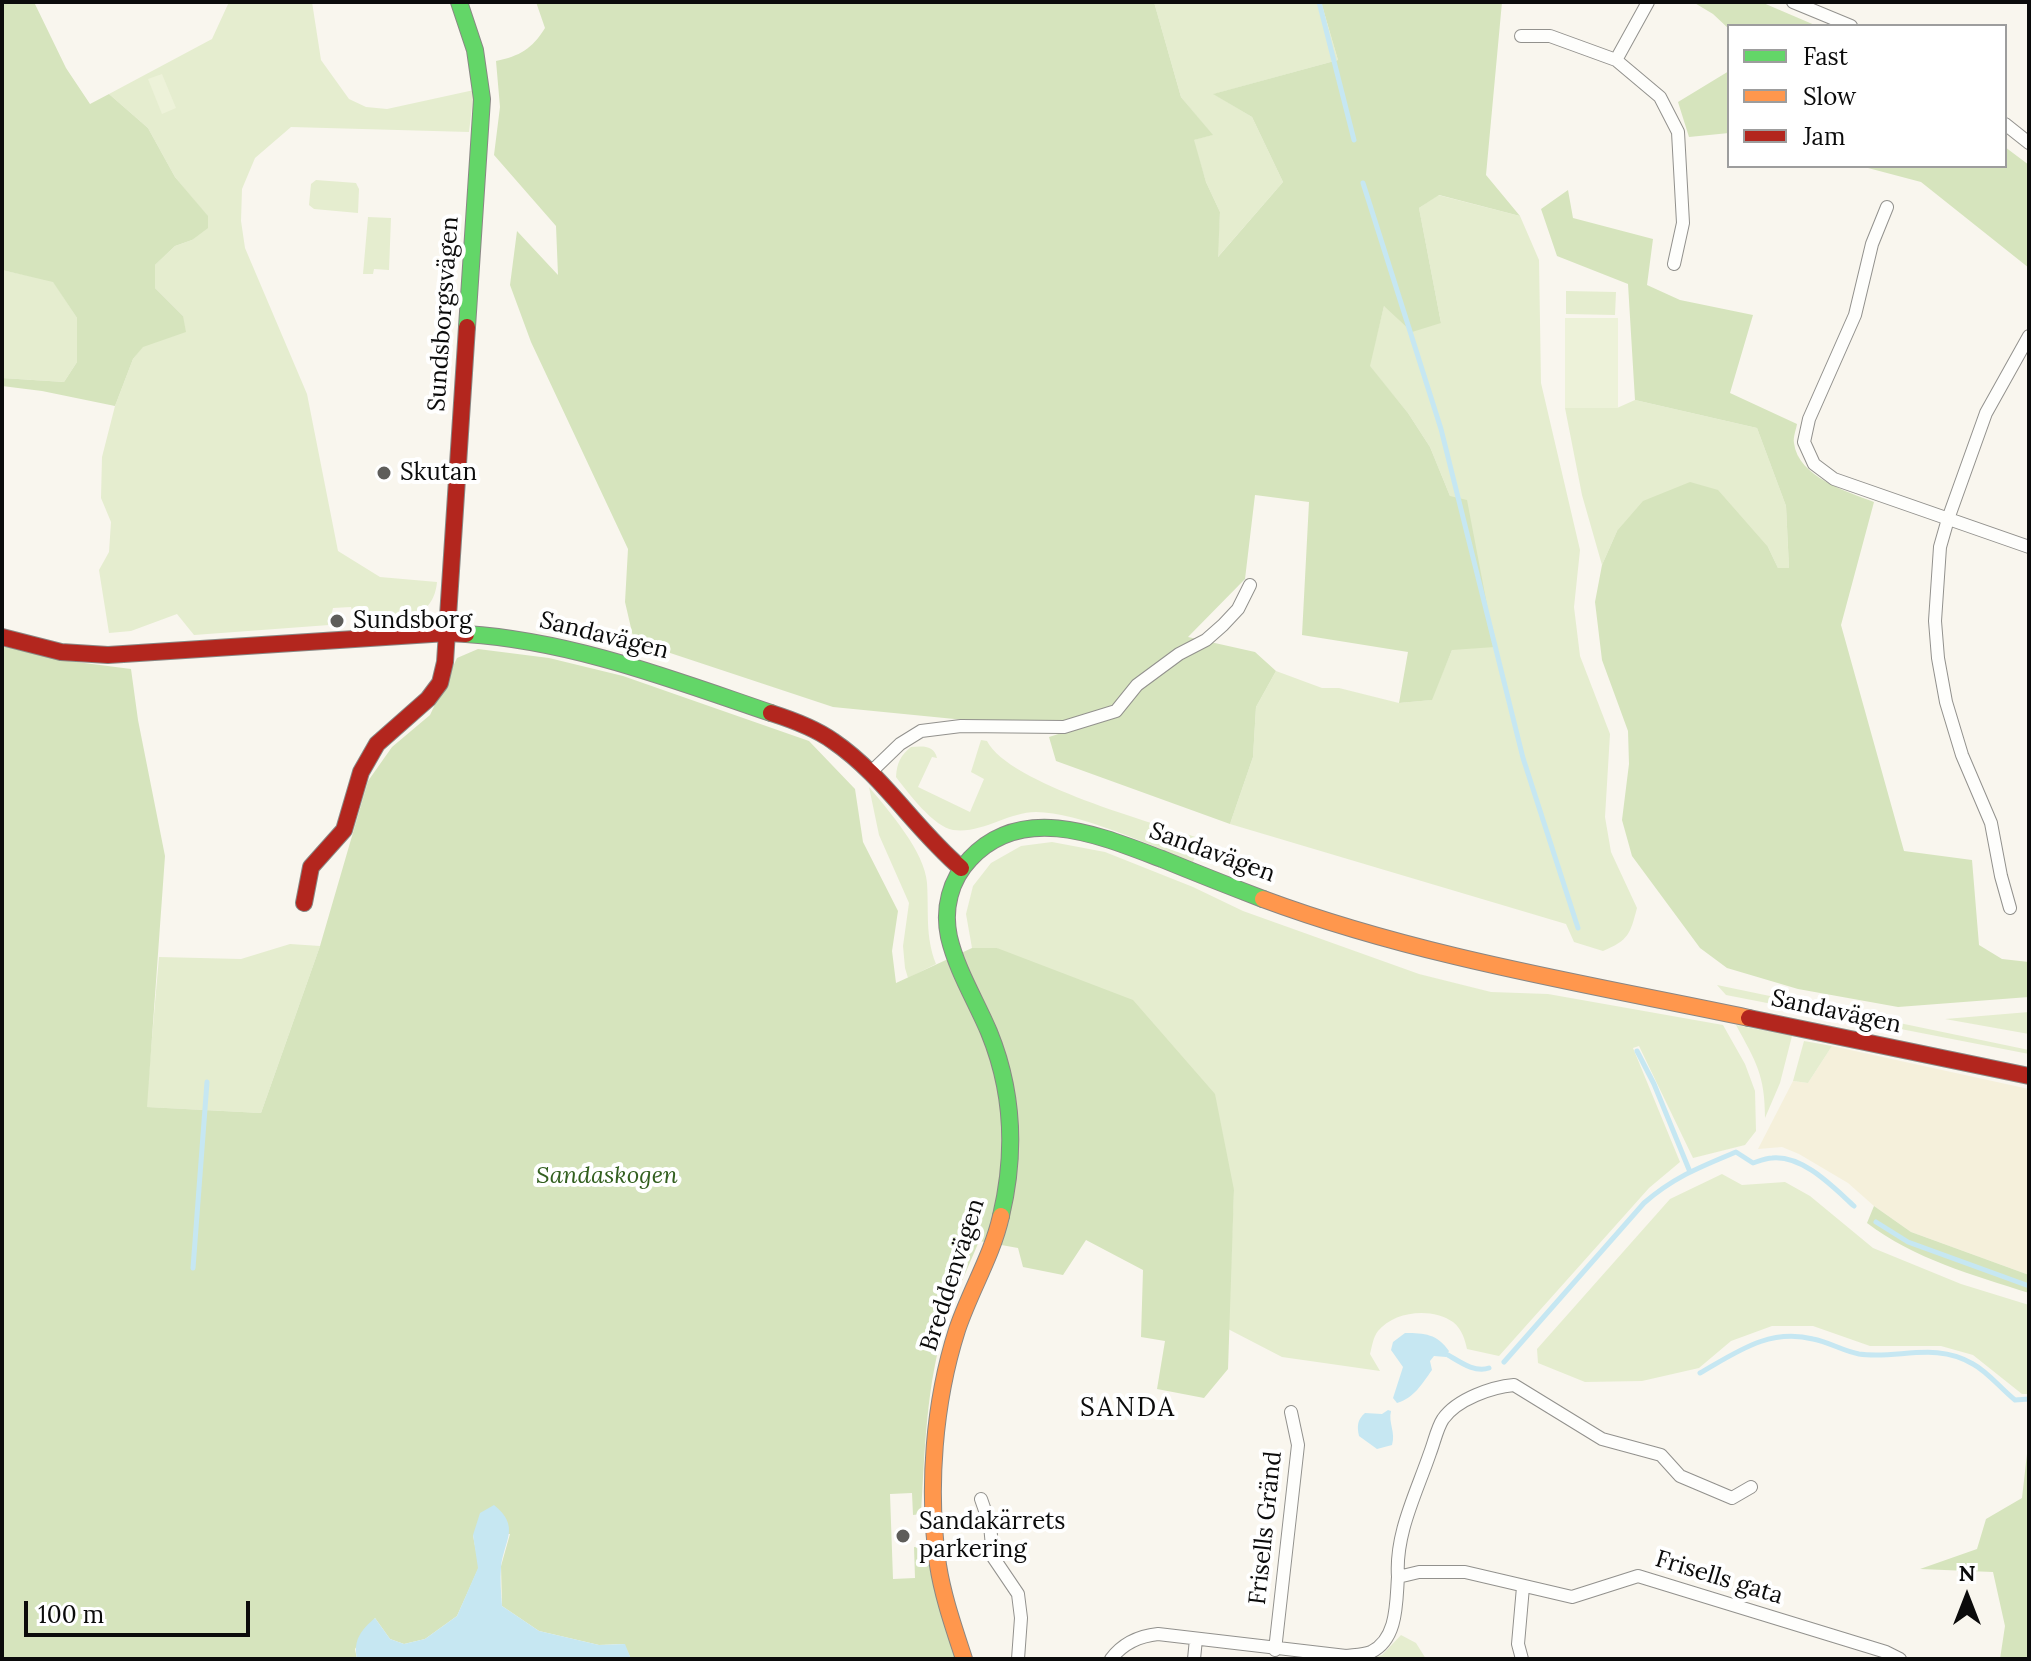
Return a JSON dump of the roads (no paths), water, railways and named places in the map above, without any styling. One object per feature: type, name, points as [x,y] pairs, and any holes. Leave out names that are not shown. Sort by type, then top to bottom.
[{"type":"street","name":"Sundsborgsvägen","points":[[447,633],[482,99],[474,50],[459,2]]},
{"type":"street","points":[[1616,60],[1648,2]]},
{"type":"street","points":[[1793,2],[1846,24]]},
{"type":"street","points":[[1521,36],[1550,36],[1616,60],[1660,97],[1678,132],[1683,223],[1674,264]]},
{"type":"street","points":[[2007,126],[2029,143]]},
{"type":"street","points":[[1887,207],[1872,244],[1855,315],[1809,419],[1804,442],[1814,464],[1834,479],[2029,547]]},
{"type":"street","points":[[2010,908],[1991,823],[1962,755],[1946,702],[1935,621],[1940,547],[1948,519],[1986,413],[2029,336]]},
{"type":"street","points":[[872,771],[900,744],[921,731],[961,726],[1064,727],[1116,711],[1137,685],[1179,654],[1206,640],[1223,625],[1238,609],[1250,585]]},
{"type":"street","name":"Sandavägen","points":[[2,637],[61,652],[108,655],[447,633],[482,634],[561,647],[633,665],[801,724],[831,739],[872,771],[942,854],[961,868],[985,843],[1015,830],[1048,826],[1096,836],[1341,925],[1460,956],[2029,1076]]},
{"type":"street","points":[[304,903],[311,867],[344,830],[361,772],[377,744],[417,711],[440,683],[447,633]]},
{"type":"street","name":"Breddenvägen","points":[[961,868],[946,910],[948,943],[989,1034],[1005,1079],[1011,1113],[1011,1164],[994,1245],[957,1329],[947,1372],[936,1461],[934,1525],[937,1560],[943,1595],[964,1659]]},
{"type":"street","points":[[1111,1659],[1117,1651],[1144,1636],[1158,1634],[1346,1656],[1371,1652],[1388,1636],[1394,1617],[1401,1535],[1443,1419],[1459,1405],[1498,1386],[1514,1385],[1602,1439],[1661,1455],[1680,1476],[1732,1498],[1751,1487]]},
{"type":"street","name":"Frisells Gränd","points":[[1275,1650],[1298,1445],[1291,1412]]},
{"type":"street","points":[[981,1499],[990,1525],[993,1557],[1018,1594],[1021,1618],[1018,1659]]},
{"type":"street","name":"Frisells gata","points":[[1398,1577],[1419,1572],[1465,1572],[1572,1597],[1638,1576],[1886,1652],[1900,1659]]},
{"type":"street","points":[[1522,1659],[1518,1644],[1523,1587]]},
{"type":"street","points":[[1194,1659],[1196,1639]]},
{"type":"water","points":[[1405,1333],[1430,1336],[1449,1351],[1446,1357],[1434,1356],[1430,1361],[1432,1370],[1421,1385],[1408,1398],[1397,1403],[1393,1398],[1403,1367],[1391,1350],[1393,1342]]},
{"type":"water","points":[[1391,1411],[1392,1445],[1377,1449],[1359,1436],[1358,1423],[1365,1413],[1382,1414]]},
{"type":"water","points":[[494,1505],[509,1527],[501,1567],[502,1606],[539,1631],[599,1645],[625,1644],[631,1659],[357,1659],[359,1636],[375,1618],[390,1639],[404,1644],[425,1639],[457,1616],[478,1568],[473,1535],[480,1513]]},
{"type":"waterway","points":[[1319,2],[1354,140]]},
{"type":"waterway","points":[[1363,183],[1441,429],[1523,758],[1578,928]]},
{"type":"waterway","points":[[1637,1051],[1690,1172]]},
{"type":"waterway","points":[[193,1268],[207,1082]]},
{"type":"waterway","points":[[1504,1362],[1644,1203],[1677,1179],[1711,1163],[1736,1152],[1753,1163],[1784,1158],[1817,1174],[1854,1206]]},
{"type":"waterway","points":[[1876,1222],[1908,1242],[2029,1286]]},
{"type":"waterway","points":[[1700,1373],[1754,1344],[1797,1336],[1859,1354],[1930,1352],[1959,1357],[1984,1371],[2015,1400],[2029,1399]]},
{"type":"waterway","points":[[1448,1355],[1473,1368],[1489,1368]]},
{"type":"place","name":"Skutan","points":[[384,473]]},
{"type":"place","name":"Sundsborg","points":[[337,621]]},
{"type":"place","name":"Sandakärrets parkering","points":[[903,1536]]},
{"type":"district","name":"SANDA","points":[[1128,1409]]},
{"type":"park label","name":"Sandaskogen","points":[[607,1176]]}]
